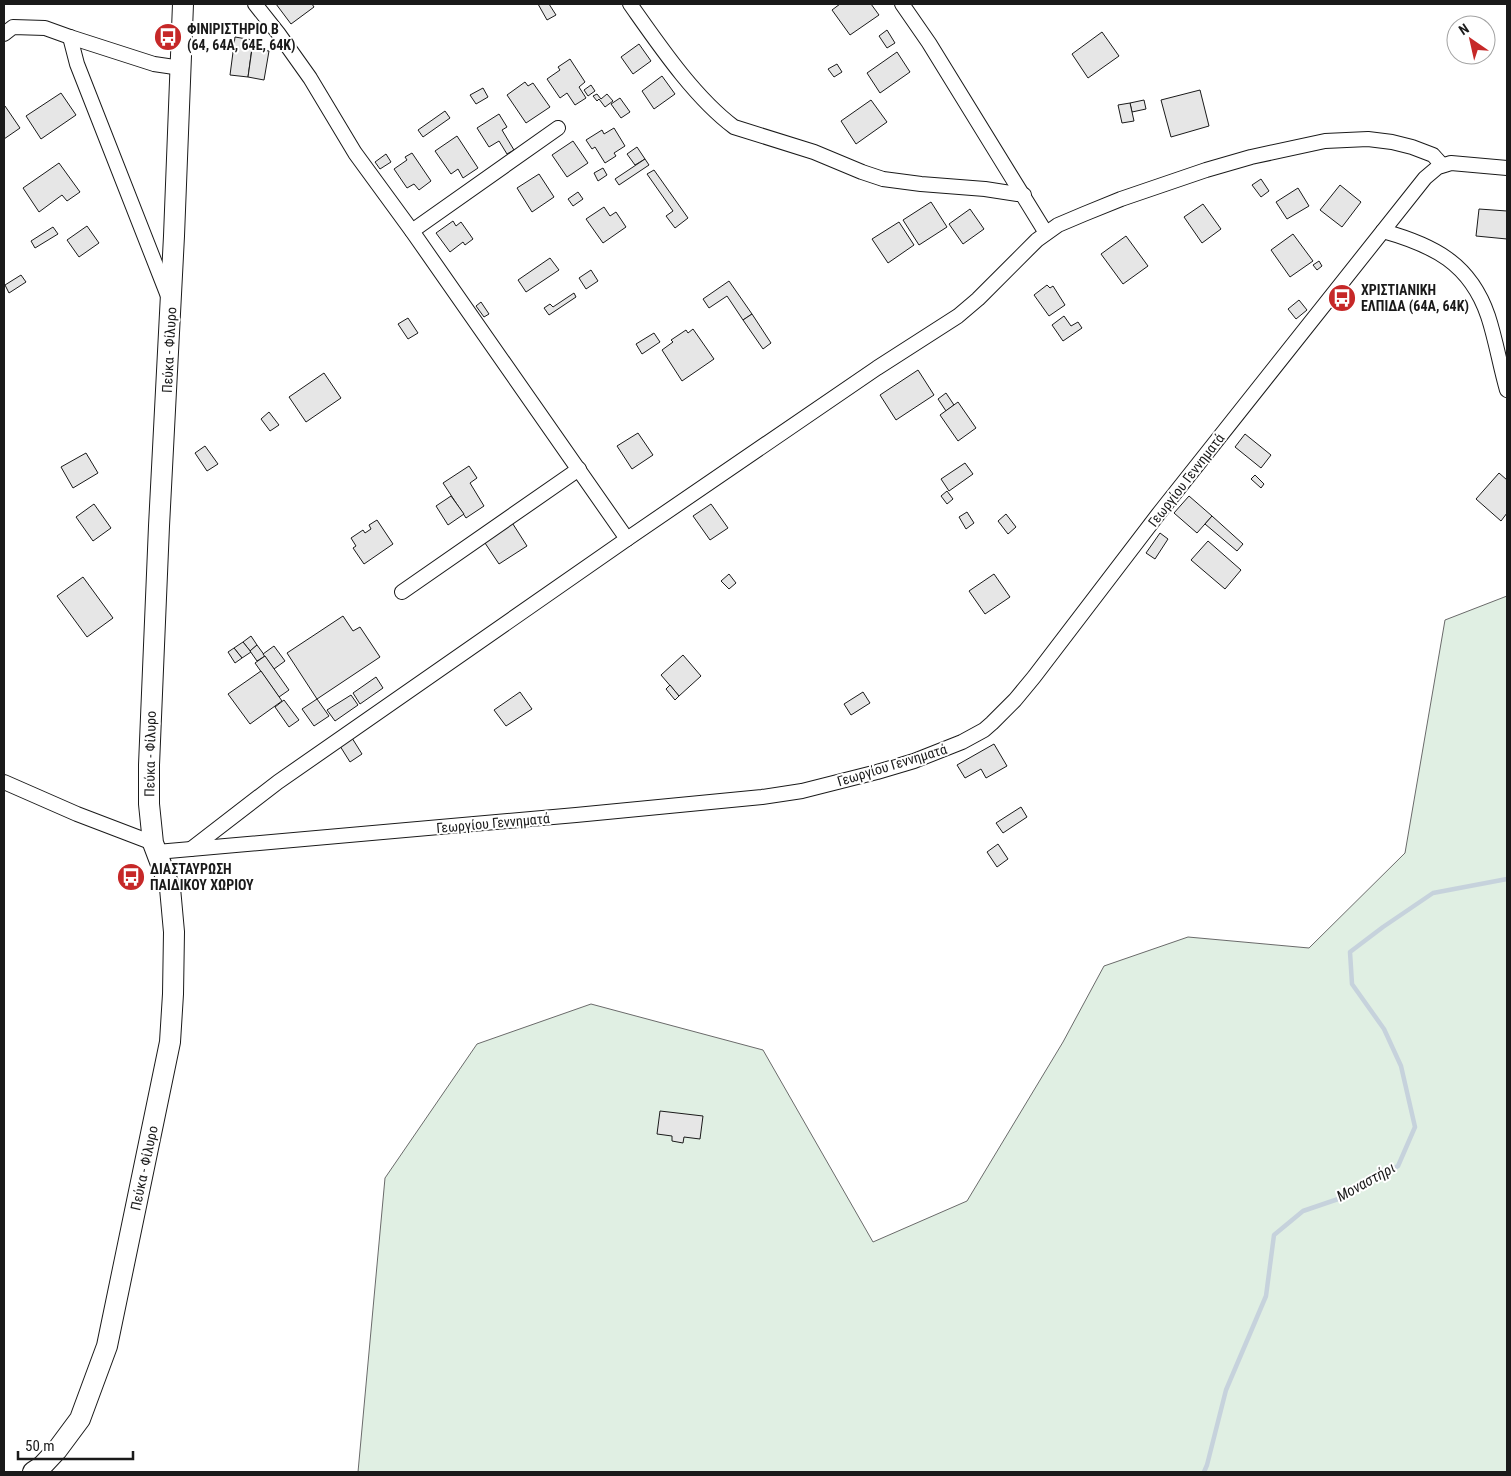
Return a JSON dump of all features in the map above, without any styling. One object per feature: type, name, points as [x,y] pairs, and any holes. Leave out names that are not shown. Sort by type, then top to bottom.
[{"type":"main road","name":"Πεύκα - Φίλυρο","points":[[33,1472],[42,1466],[57,1450],[80,1419],[107,1346],[170,1042],[174,932],[170,888],[155,848],[150,804],[150,736],[158,526],[171,304],[183,4]]},
{"type":"street","points":[[255,4],[310,78],[355,153],[412,231],[627,538]]},
{"type":"street","points":[[630,4],[678,69],[706,101],[734,126],[799,146],[862,172],[884,178],[1024,195]]},
{"type":"street","points":[[902,4],[929,43],[1046,233]]},
{"type":"street","points":[[7,30],[45,28],[154,64],[181,68]]},
{"type":"street","points":[[70,37],[78,64],[171,304]]},
{"type":"street","points":[[412,231],[558,128]]},
{"type":"street","points":[[190,850],[278,782],[627,538],[877,368],[958,316],[1046,233],[1084,214],[1197,173],[1251,157],[1325,142],[1368,139],[1392,142],[1433,155],[1442,165],[1458,163],[1507,168]]},
{"type":"street","name":"Γεωργίου Γεννηματά","points":[[155,848],[190,850],[762,797],[802,790],[877,772],[943,750],[974,736],[1002,714],[1040,670],[1160,512],[1419,184],[1442,165]]},
{"type":"street","points":[[1383,231],[1404,237],[1436,251],[1464,274],[1475,290],[1487,314],[1507,390]]},
{"type":"street","points":[[402,592],[579,469]]},
{"type":"street","points":[[4,782],[155,848]]},
{"type":"green space","points":[[1507,596],[1507,1472],[358,1472],[385,1178],[477,1044],[591,1004],[763,1050],[873,1242],[967,1201],[1063,1042],[1104,966],[1188,937],[1309,948],[1405,853],[1445,620]]},
{"type":"building","points":[[276,4],[312,4],[314,7],[291,24]]},
{"type":"building","points":[[538,4],[549,4],[556,15],[547,20]]},
{"type":"building","points":[[840,4],[871,4],[879,15],[850,35],[832,10]]},
{"type":"building","points":[[887,30],[895,43],[887,48],[879,36]]},
{"type":"building","points":[[1102,32],[1119,56],[1088,78],[1072,54]]},
{"type":"building","points":[[235,37],[253,40],[248,77],[230,75]]},
{"type":"building","points":[[639,44],[651,61],[633,74],[621,57]]},
{"type":"building","points":[[252,49],[269,51],[264,80],[248,77]]},
{"type":"building","points":[[897,52],[910,72],[880,93],[867,73]]},
{"type":"building","points":[[570,59],[585,82],[579,87],[586,98],[575,105],[567,93],[560,98],[547,79],[560,70],[558,67]]},
{"type":"building","points":[[837,64],[842,72],[834,77],[828,69]]},
{"type":"building","points":[[662,76],[675,94],[654,109],[642,91]]},
{"type":"building","points":[[525,82],[528,86],[533,83],[550,107],[526,123],[507,95]]},
{"type":"building","points":[[591,85],[595,91],[588,96],[584,90]]},
{"type":"building","points":[[483,88],[488,97],[476,104],[470,95]]},
{"type":"building","points":[[1200,90],[1209,126],[1171,137],[1161,100]]},
{"type":"building","points":[[61,93],[76,115],[41,139],[26,116]]},
{"type":"building","points":[[597,94],[601,99],[607,94],[613,101],[605,107],[599,99],[597,101],[593,96]]},
{"type":"building","points":[[620,98],[630,112],[621,118],[611,104]]},
{"type":"building","points":[[871,100],[887,122],[856,144],[841,121]]},
{"type":"building","points":[[1144,100],[1146,109],[1132,112],[1130,103]]},
{"type":"building","points":[[1130,103],[1134,121],[1122,123],[1118,105]]},
{"type":"building","points":[[4,107],[20,128],[4,139]]},
{"type":"building","points":[[445,111],[450,118],[423,137],[418,130]]},
{"type":"building","points":[[499,114],[507,127],[502,130],[514,150],[507,154],[499,141],[489,147],[477,128]]},
{"type":"building","points":[[614,128],[625,146],[614,153],[616,156],[605,163],[595,147],[592,149],[586,140],[602,130],[604,134]]},
{"type":"building","points":[[457,136],[478,168],[463,178],[458,169],[451,174],[435,151]]},
{"type":"building","points":[[573,141],[588,163],[567,177],[552,155]]},
{"type":"building","points":[[637,147],[645,159],[635,165],[627,154]]},
{"type":"building","points":[[412,153],[431,181],[419,190],[414,184],[407,188],[394,169],[407,160],[405,157]]},
{"type":"building","points":[[386,154],[391,162],[380,169],[375,162]]},
{"type":"building","points":[[645,159],[649,165],[619,185],[615,179]]},
{"type":"building","points":[[59,163],[80,192],[67,201],[62,195],[39,212],[23,188]]},
{"type":"building","points":[[603,168],[607,175],[598,181],[594,173]]},
{"type":"building","points":[[654,170],[688,218],[675,228],[666,216],[673,211],[647,174]]},
{"type":"building","points":[[539,174],[554,197],[532,212],[517,188]]},
{"type":"building","points":[[1261,179],[1269,191],[1261,197],[1252,185]]},
{"type":"building","points":[[1340,185],[1361,202],[1342,227],[1320,210]]},
{"type":"building","points":[[1298,188],[1309,206],[1287,219],[1276,202]]},
{"type":"building","points":[[578,192],[583,199],[573,206],[568,199]]},
{"type":"building","points":[[931,202],[947,227],[919,245],[903,220]]},
{"type":"building","points":[[1203,204],[1221,229],[1202,243],[1184,217]]},
{"type":"building","points":[[604,207],[610,216],[616,212],[626,227],[603,243],[586,219]]},
{"type":"building","points":[[970,209],[984,229],[963,244],[949,224]]},
{"type":"building","points":[[1479,209],[1507,211],[1507,239],[1476,236]]},
{"type":"building","points":[[453,221],[456,226],[461,222],[473,239],[465,245],[463,242],[450,252],[436,233]]},
{"type":"building","points":[[899,222],[914,245],[888,263],[872,239]]},
{"type":"building","points":[[87,226],[99,243],[79,257],[67,240]]},
{"type":"building","points":[[53,227],[58,234],[35,248],[31,241]]},
{"type":"building","points":[[1293,234],[1313,261],[1290,277],[1271,250]]},
{"type":"building","points":[[1126,236],[1148,266],[1123,284],[1101,254]]},
{"type":"building","points":[[550,258],[559,270],[526,292],[518,280]]},
{"type":"building","points":[[1319,261],[1322,266],[1317,270],[1313,265]]},
{"type":"building","points":[[591,270],[598,281],[586,289],[579,278]]},
{"type":"building","points":[[21,275],[26,282],[9,293],[5,285]]},
{"type":"building","points":[[729,281],[752,314],[743,320],[727,296],[709,308],[703,299]]},
{"type":"building","points":[[1047,285],[1050,288],[1053,286],[1065,305],[1049,316],[1034,295]]},
{"type":"building","points":[[574,293],[576,297],[549,315],[544,308],[550,304],[553,307]]},
{"type":"building","points":[[1299,300],[1307,310],[1296,319],[1288,309]]},
{"type":"building","points":[[481,302],[489,314],[484,317],[476,306]]},
{"type":"building","points":[[752,314],[771,343],[763,349],[743,320]]},
{"type":"building","points":[[1064,316],[1071,326],[1078,322],[1082,328],[1063,341],[1052,325]]},
{"type":"building","points":[[408,318],[418,333],[408,339],[398,324]]},
{"type":"building","points":[[693,329],[714,359],[682,381],[662,350],[673,342],[671,340],[686,330],[688,333]]},
{"type":"building","points":[[654,333],[660,342],[642,354],[636,344]]},
{"type":"building","points":[[918,370],[934,395],[896,420],[880,395]]},
{"type":"building","points":[[324,373],[341,398],[306,422],[289,397]]},
{"type":"building","points":[[946,393],[954,405],[946,411],[938,399]]},
{"type":"building","points":[[958,402],[976,428],[958,441],[940,415]]},
{"type":"building","points":[[269,412],[279,425],[270,431],[261,419]]},
{"type":"building","points":[[638,433],[653,455],[632,469],[617,446]]},
{"type":"building","points":[[1245,434],[1271,455],[1261,468],[1235,447]]},
{"type":"building","points":[[205,446],[218,464],[207,471],[195,453]]},
{"type":"building","points":[[86,453],[98,473],[73,488],[61,467]]},
{"type":"building","points":[[965,463],[973,474],[949,491],[941,479]]},
{"type":"building","points":[[469,466],[477,478],[470,483],[484,506],[466,518],[443,483]]},
{"type":"building","points":[[1499,473],[1507,480],[1507,513],[1501,521],[1476,499]]},
{"type":"building","points":[[1255,475],[1264,484],[1261,488],[1251,479]]},
{"type":"building","points":[[947,491],[953,499],[947,504],[941,496]]},
{"type":"building","points":[[451,496],[464,514],[448,525],[436,506]]},
{"type":"building","points":[[1189,496],[1212,516],[1197,533],[1174,513]]},
{"type":"building","points":[[94,504],[111,528],[93,541],[76,517]]},
{"type":"building","points":[[711,504],[728,528],[710,540],[693,516]]},
{"type":"building","points":[[967,512],[974,523],[966,529],[959,517]]},
{"type":"building","points":[[1006,514],[1016,527],[1008,534],[998,521]]},
{"type":"building","points":[[1212,516],[1243,544],[1237,551],[1205,524]]},
{"type":"building","points":[[377,520],[393,544],[364,564],[353,548],[356,546],[351,538],[363,530],[365,533],[371,529],[369,525]]},
{"type":"building","points":[[511,521],[527,546],[499,564],[483,540]]},
{"type":"building","points":[[1160,533],[1168,539],[1155,559],[1146,553]]},
{"type":"building","points":[[1208,541],[1241,570],[1225,589],[1191,560]]},
{"type":"building","points":[[729,574],[736,583],[729,589],[721,581]]},
{"type":"building","points":[[994,574],[1010,597],[985,614],[969,591]]},
{"type":"building","points":[[83,577],[113,618],[87,637],[57,596]]},
{"type":"building","points":[[343,616],[353,631],[360,627],[380,657],[317,699],[287,653]]},
{"type":"building","points":[[251,636],[257,645],[250,651],[243,642]]},
{"type":"building","points":[[243,642],[251,652],[242,658],[234,648]]},
{"type":"building","points":[[257,645],[265,656],[257,661],[250,651]]},
{"type":"building","points":[[274,646],[285,661],[274,669],[263,654]]},
{"type":"building","points":[[234,648],[242,658],[235,663],[228,652]]},
{"type":"building","points":[[683,655],[701,676],[679,696],[661,675]]},
{"type":"building","points":[[265,656],[289,690],[279,697],[255,663]]},
{"type":"building","points":[[261,671],[282,701],[250,724],[228,694]]},
{"type":"building","points":[[376,677],[383,688],[360,704],[353,693]]},
{"type":"building","points":[[670,685],[679,696],[675,700],[666,689]]},
{"type":"building","points":[[520,692],[532,709],[506,726],[494,710]]},
{"type":"building","points":[[863,692],[870,703],[851,715],[844,704]]},
{"type":"building","points":[[351,695],[358,705],[335,721],[327,710]]},
{"type":"building","points":[[317,699],[329,716],[314,726],[302,709]]},
{"type":"building","points":[[284,700],[299,720],[289,727],[275,707]]},
{"type":"building","points":[[352,738],[362,754],[350,762],[340,746]]},
{"type":"building","points":[[994,744],[1007,766],[986,778],[981,769],[965,778],[957,765]]},
{"type":"building","points":[[1021,807],[1027,817],[1003,833],[996,823]]},
{"type":"building","points":[[998,844],[1008,859],[997,867],[987,852]]},
{"type":"building","points":[[660,1111],[703,1116],[700,1139],[684,1137],[683,1143],[672,1141],[672,1136],[657,1134]]},
{"type":"waterway","name":"Μοναστήρι","points":[[1204,1472],[1226,1390],[1266,1296],[1274,1235],[1303,1211],[1344,1197],[1398,1166],[1415,1127],[1401,1066],[1384,1029],[1352,984],[1350,952],[1433,893],[1507,879]]},
{"type":"place","name":"ΦΙΝΙΡΙΣΤΗΡΙΟ B (64, 64Α, 64Ε, 64Κ)","points":[[168,37]]},
{"type":"place","name":"ΧΡΙΣΤΙΑΝΙΚΗ ΕΛΠΙΔΑ (64Α, 64Κ)","points":[[1342,298]]},
{"type":"place","name":"ΔΙΑΣΤΑΥΡΩΣΗ ΠΑΙΔΙΚΟΥ ΧΩΡΙΟΥ","points":[[131,877]]}]
